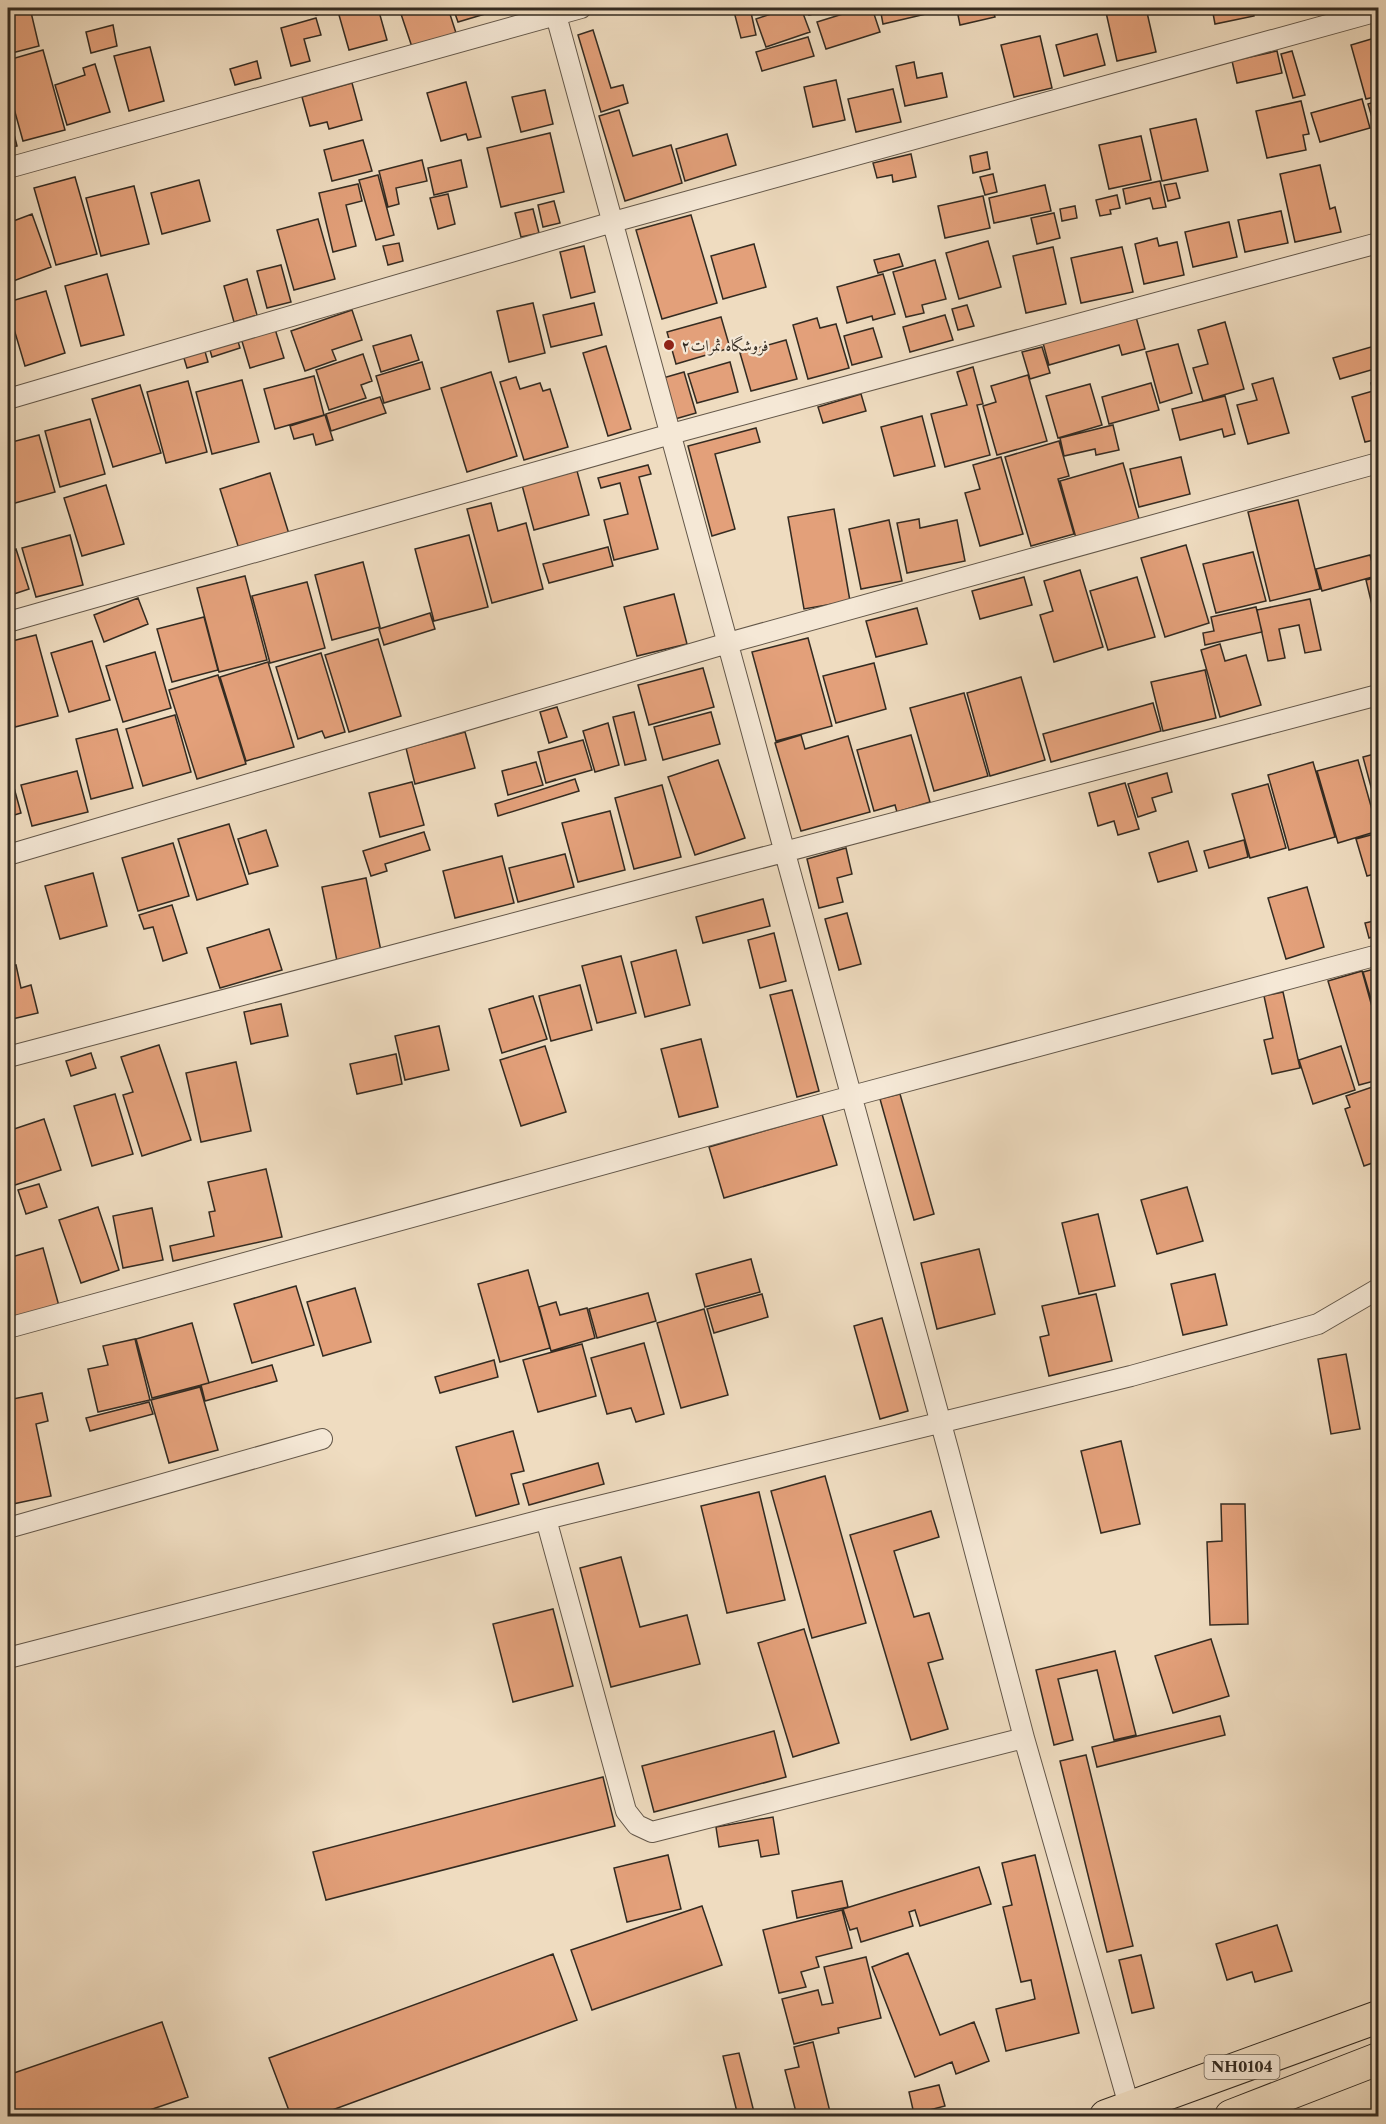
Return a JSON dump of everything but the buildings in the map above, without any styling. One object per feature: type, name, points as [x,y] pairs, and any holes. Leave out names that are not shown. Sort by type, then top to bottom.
[{"type":"highway","name":"NH0104","points":[[1123,2114],[1378,2018]]},
{"type":"highway","name":"NH0104","points":[[1231,2116],[1378,2060]]},
{"type":"street","points":[[8,168],[555,11],[581,8]]},
{"type":"street","points":[[555,11],[940,1421],[1123,2114]]},
{"type":"street","points":[[8,399],[613,222],[1378,11]]},
{"type":"street","points":[[8,622],[671,434],[1378,243]]},
{"type":"street","points":[[8,855],[728,643],[1378,463]]},
{"type":"street","points":[[8,1057],[1378,695]]},
{"type":"street","points":[[8,1328],[852,1096],[1378,955]]},
{"type":"street","points":[[8,1658],[546,1519],[1131,1376],[1318,1324],[1378,1289]]},
{"type":"street","points":[[8,1528],[322,1439]]},
{"type":"street","points":[[546,1519],[626,1811],[637,1825],[652,1832],[1024,1738]]},
{"type":"place","name":"فروشگاه ثمرات٢","points":[[669,345]]}]
